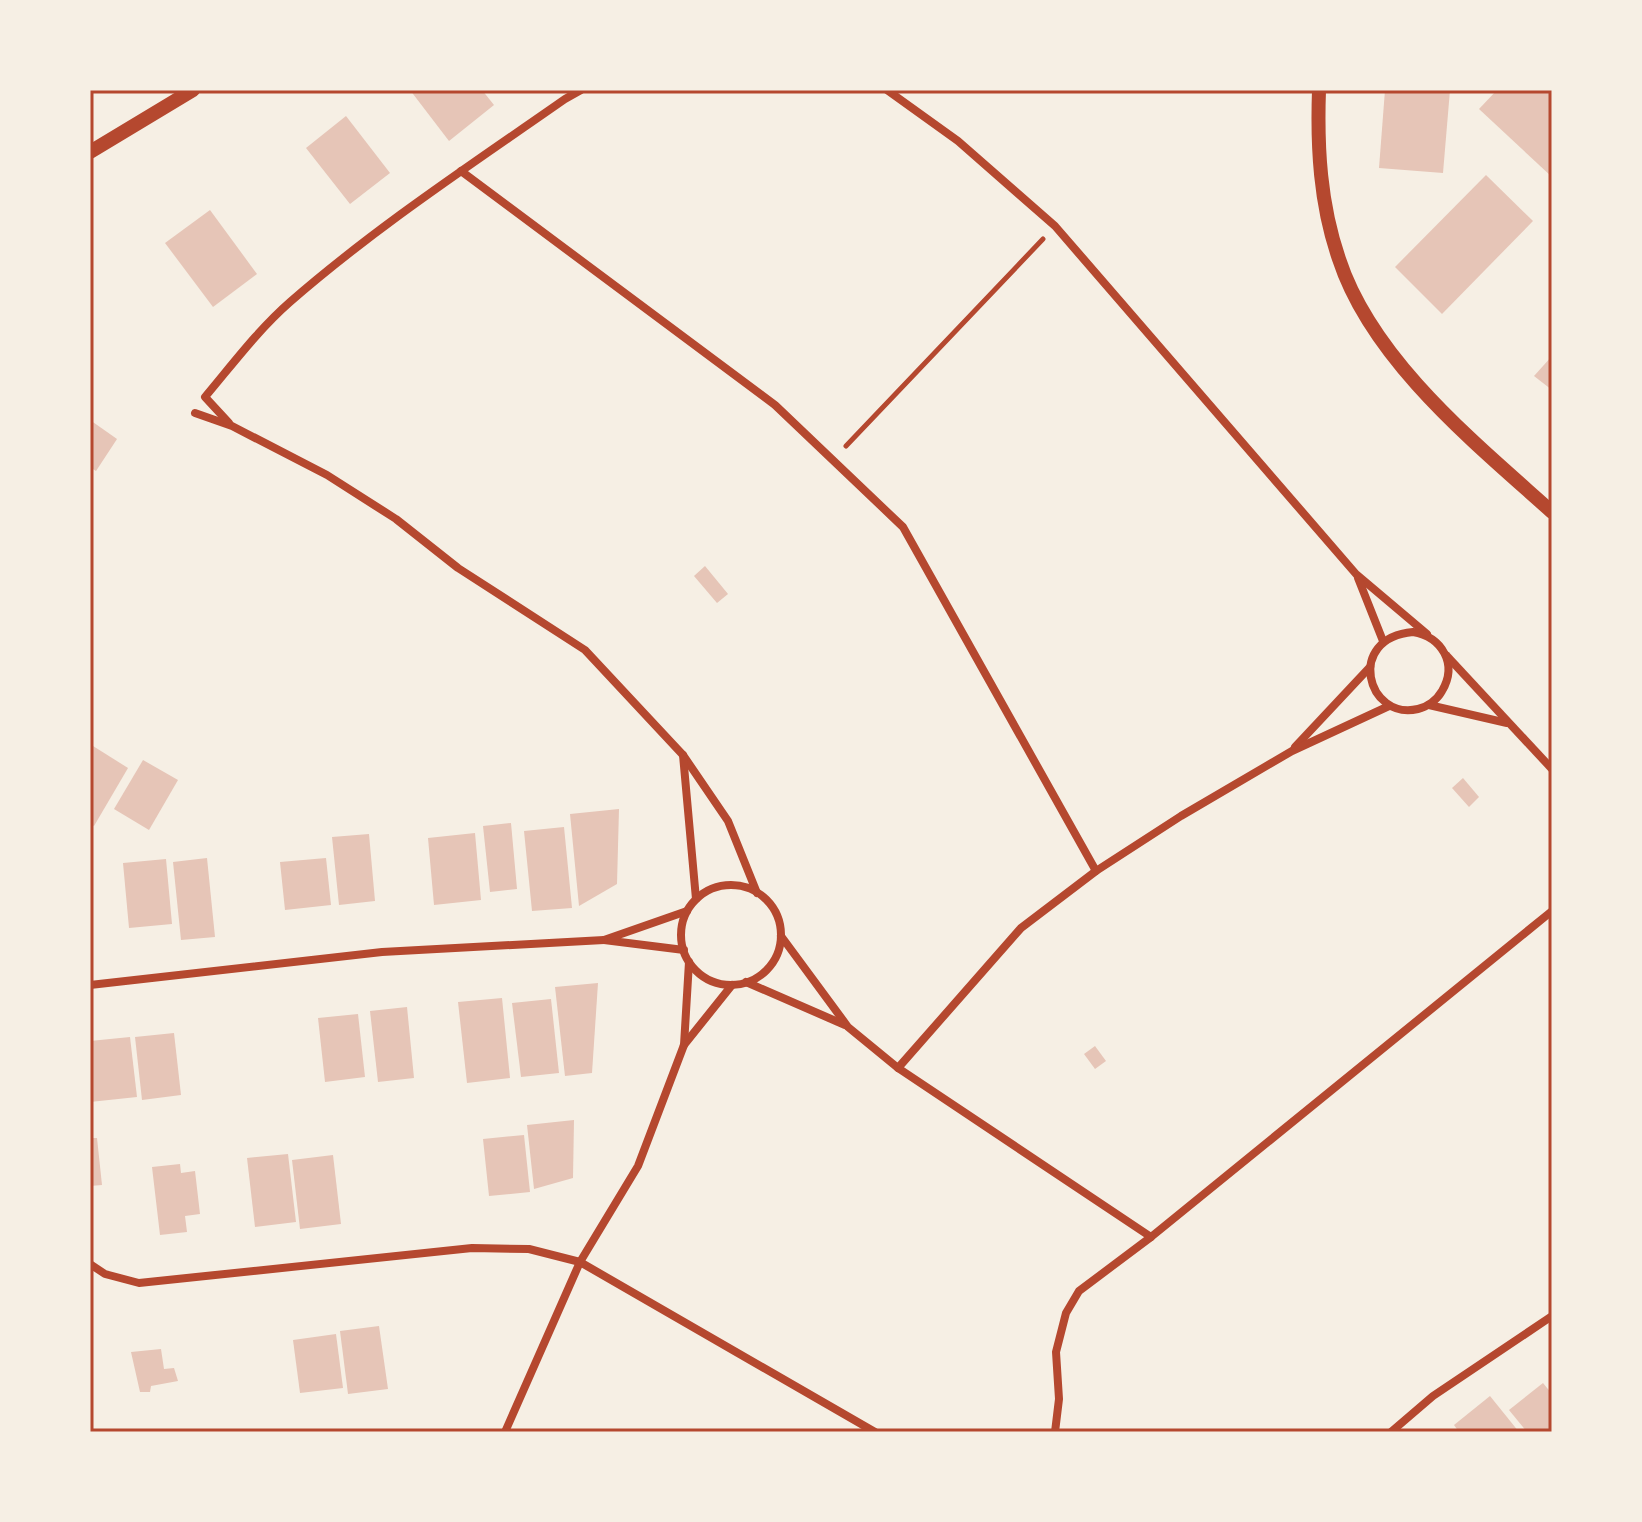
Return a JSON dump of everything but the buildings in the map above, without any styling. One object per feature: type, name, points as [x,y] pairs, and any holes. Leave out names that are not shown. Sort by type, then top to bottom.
[{"type":"street","points":[[90,152],[193,90]]},
{"type":"street","points":[[232,426],[205,397],[288,303],[461,171],[581,90]]},
{"type":"street","points":[[887,90],[958,141],[1055,226],[1356,574],[1439,644],[1507,723],[1552,769]]},
{"type":"street","points":[[1319,90],[1320,164],[1325,211],[1339,261],[1358,302],[1381,339],[1424,392],[1467,436],[1552,512]]},
{"type":"street","points":[[461,171],[775,405],[903,527],[1096,871]]},
{"type":"street","points":[[195,413],[232,426],[327,475],[396,519],[458,568],[585,650],[683,755],[728,821],[757,893]]},
{"type":"street","points":[[1356,574],[1383,641]]},
{"type":"street","points":[[1389,706],[1374,689],[1370,678],[1373,655],[1383,641],[1399,633],[1427,634]]},
{"type":"street","points":[[1429,705],[1442,691],[1448,672],[1445,654]]},
{"type":"street","points":[[1292,751],[1370,667]]},
{"type":"street","points":[[898,1068],[1021,928],[1096,871],[1181,816],[1292,751],[1389,706],[1409,710],[1429,705],[1507,723]]},
{"type":"street","points":[[683,755],[696,899]]},
{"type":"street","points":[[725,885],[742,886],[757,893],[770,904],[778,919],[781,936],[771,965],[760,975],[732,985],[704,977],[689,962],[681,940],[687,911],[709,889],[725,885]]},
{"type":"street","points":[[604,940],[687,911]]},
{"type":"street","points":[[1055,1432],[1059,1399],[1056,1352],[1066,1313],[1079,1291],[1151,1237],[1552,911]]},
{"type":"street","points":[[781,936],[848,1027],[898,1068],[1151,1237]]},
{"type":"street","points":[[90,985],[382,952],[604,940],[684,950]]},
{"type":"street","points":[[505,1432],[580,1262],[638,1166],[684,1045],[689,962]]},
{"type":"street","points":[[746,982],[848,1027]]},
{"type":"street","points":[[684,1045],[732,985]]},
{"type":"street","points":[[90,1264],[105,1274],[139,1283],[472,1248],[529,1249],[580,1262],[875,1432]]},
{"type":"street","points":[[1391,1432],[1433,1396],[1552,1316]]},
{"type":"path","points":[[833,460],[1055,226]]}]
